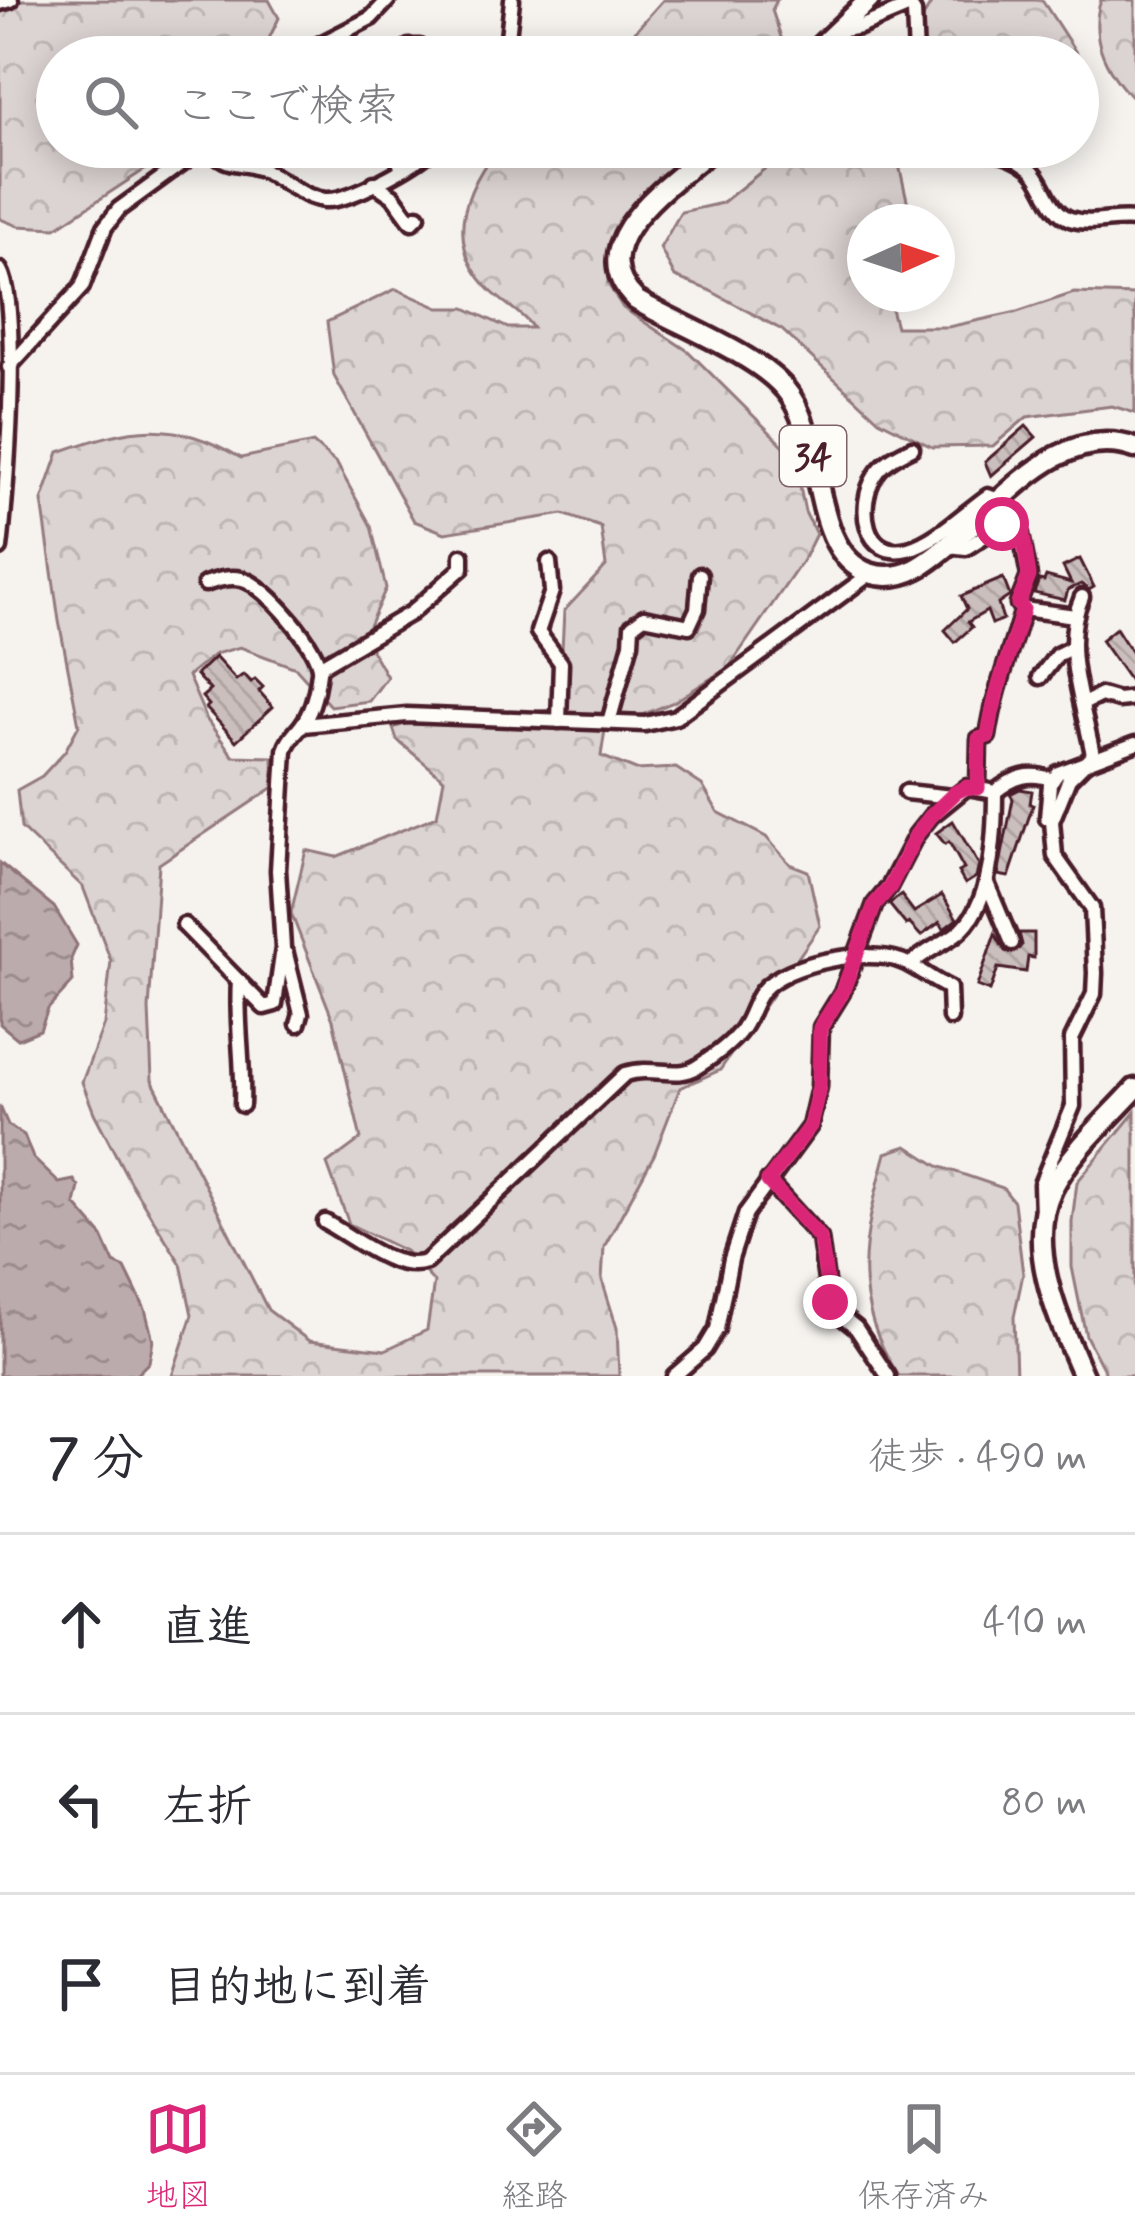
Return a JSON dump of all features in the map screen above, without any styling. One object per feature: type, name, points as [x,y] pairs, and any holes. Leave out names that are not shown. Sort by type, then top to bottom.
[{"type":"main road","points":[[831,36],[869,0]]},
{"type":"main road","name":"34","points":[[692,168],[626,230],[617,251],[619,275],[636,300],[759,366],[787,391],[807,428],[834,541],[846,560],[871,574]]},
{"type":"main road","points":[[871,574],[908,572],[1066,449],[1107,443],[1135,448]]},
{"type":"main road","points":[[1083,1376],[1055,1310],[1045,1261],[1044,1220],[1057,1180],[1135,1089]]},
{"type":"street","points":[[0,3],[11,0]]},
{"type":"street","points":[[335,36],[371,17],[388,0]]},
{"type":"street","points":[[508,36],[512,0]]},
{"type":"street","points":[[836,31],[860,27],[910,6],[915,36]]},
{"type":"street","points":[[9,367],[82,287],[105,227],[118,208],[176,168]]},
{"type":"street","points":[[256,168],[295,191],[324,200],[345,199],[399,168]]},
{"type":"street","points":[[1030,168],[1066,218],[1107,223],[1135,220]]},
{"type":"street","points":[[374,183],[393,196],[412,222],[418,216]]},
{"type":"street","points":[[0,270],[8,289],[9,367],[8,478],[0,548]]},
{"type":"street","points":[[912,448],[883,465],[868,488],[865,509],[873,541],[912,549],[988,496],[1000,501]]},
{"type":"street","points":[[947,546],[965,548],[1008,521],[1019,524],[1029,576],[1018,604],[1023,609],[1075,616]]},
{"type":"street","points":[[321,666],[411,613],[462,568],[462,556]]},
{"type":"street","points":[[549,562],[551,591],[538,632],[561,663],[560,721]]},
{"type":"street","points":[[302,725],[407,715],[644,724],[676,717],[871,574]]},
{"type":"street","points":[[609,722],[632,626],[644,617],[689,626],[697,609],[700,575]]},
{"type":"street","points":[[184,925],[271,1008],[278,994],[283,948],[278,870],[285,750],[302,725],[321,666],[301,634],[254,584],[232,578],[205,584]]},
{"type":"street","points":[[1044,1220],[1041,1184],[1073,1106],[1072,1039],[1094,994],[1091,908],[1055,856],[1052,828],[1069,779],[1093,755],[1073,647],[1082,597]]},
{"type":"street","points":[[978,788],[979,739],[988,736],[995,689],[1023,609]]},
{"type":"street","points":[[1040,677],[1057,655],[1073,647]]},
{"type":"street","points":[[1083,704],[1102,695],[1135,698]]},
{"type":"street","points":[[1052,828],[1047,818],[1053,780],[1079,763],[1135,745]]},
{"type":"street","points":[[910,965],[967,923],[987,883],[995,792],[1008,781],[1027,775],[1053,780]]},
{"type":"street","points":[[674,1376],[705,1349],[717,1329],[739,1231],[768,1181],[810,1126],[819,1087],[820,1028],[842,993],[875,904],[890,887],[916,835],[952,797],[967,787],[995,792]]},
{"type":"street","points":[[905,792],[952,797]]},
{"type":"street","points":[[987,883],[1012,943]]},
{"type":"street","points":[[283,948],[301,1014],[298,1024]]},
{"type":"street","points":[[325,1222],[399,1263],[426,1262],[626,1074],[653,1068],[684,1074],[739,1034],[761,992],[805,963],[894,958],[949,988],[950,1018]]},
{"type":"street","points":[[239,981],[242,1105]]},
{"type":"street","points":[[768,1181],[820,1238],[830,1302],[856,1328],[888,1376]]},
{"type":"green space","points":[[0,0],[269,0],[279,18],[270,36],[36,36],[36,168],[147,168],[56,228],[18,226],[0,219]]},
{"type":"green space","points":[[663,0],[777,0],[772,10],[781,36],[631,36]]},
{"type":"green space","points":[[933,0],[1042,0],[1065,36],[914,36]]},
{"type":"green space","points":[[1101,0],[1135,0],[1135,101],[1103,55]]},
{"type":"green space","points":[[483,168],[671,168],[635,207],[608,250],[608,284],[623,308],[688,351],[794,456],[805,512],[816,534],[729,667],[674,702],[605,730],[601,756],[636,770],[676,768],[702,785],[718,812],[766,837],[790,864],[808,871],[820,926],[720,1070],[680,1088],[654,1155],[604,1247],[602,1280],[617,1328],[619,1376],[172,1376],[192,1315],[181,1264],[130,1182],[82,1082],[104,1024],[111,961],[83,887],[21,828],[17,790],[42,776],[65,751],[79,725],[42,501],[59,452],[109,436],[151,430],[194,437],[241,458],[313,443],[337,464],[371,526],[386,588],[364,637],[387,677],[369,701],[330,706],[296,668],[240,647],[215,654],[188,676],[207,720],[233,756],[273,757],[274,787],[159,864],[149,1009],[152,1080],[268,1310],[309,1341],[385,1350],[427,1330],[434,1282],[405,1251],[349,1224],[327,1164],[361,1139],[333,1020],[291,913],[306,850],[336,857],[437,816],[444,779],[397,740],[393,728],[418,719],[453,721],[559,709],[564,611],[606,566],[601,527],[563,514],[445,533],[414,521],[334,376],[327,322],[396,289],[439,308],[465,308],[508,328],[533,328],[491,291],[467,256],[463,219]]},
{"type":"green space","points":[[766,168],[900,168],[908,204],[847,204],[847,312],[892,312],[896,327],[948,327],[1074,293],[1135,295],[1135,413],[1112,406],[1027,417],[993,446],[932,447],[879,420],[782,330],[675,277],[660,248],[681,212],[722,203]]},
{"type":"green space","points":[[1135,1112],[1135,1376],[1107,1376],[1086,1336],[1072,1267],[1072,1221],[1077,1182]]},
{"type":"green space","points":[[907,1146],[938,1166],[1003,1188],[1014,1202],[1023,1274],[1014,1317],[1016,1376],[899,1376],[883,1348],[866,1293],[867,1240],[886,1153]]},
{"type":"water","points":[[0,863],[54,907],[77,945],[71,959],[73,982],[48,1009],[40,1030],[18,1039],[0,1024]]},
{"type":"water","points":[[0,1106],[8,1125],[24,1135],[33,1158],[59,1183],[74,1180],[79,1187],[75,1204],[101,1234],[114,1263],[125,1268],[145,1309],[153,1340],[149,1362],[135,1376],[0,1376]]},
{"type":"building","points":[[1026,426],[1036,437],[991,476],[985,462]]},
{"type":"building","points":[[1080,559],[1094,587],[1089,590],[1081,584],[1068,590],[1065,600],[1034,593],[1046,576],[1071,583],[1063,567]]},
{"type":"building","points":[[1003,578],[1010,596],[998,604],[1003,619],[992,624],[987,611],[968,622],[972,627],[955,642],[945,630],[967,609],[961,596]]},
{"type":"building","points":[[1116,628],[1135,658],[1135,688],[1101,640]]},
{"type":"building","points":[[215,657],[236,680],[244,674],[251,682],[255,679],[273,707],[236,741],[206,708],[209,705],[202,697],[210,690],[196,675]]},
{"type":"building","points":[[1020,789],[1032,791],[1033,805],[1009,877],[998,875],[1013,799],[1010,794]]},
{"type":"building","points":[[953,821],[979,865],[976,877],[965,884],[958,872],[964,869],[949,842],[945,844],[936,833]]},
{"type":"building","points":[[901,895],[914,912],[942,895],[957,919],[944,929],[940,922],[921,936],[889,904]]},
{"type":"building","points":[[1019,933],[1034,933],[1034,958],[1028,957],[1026,972],[998,968],[990,991],[977,986],[995,934],[1005,951],[1012,953],[1022,945]]},
{"type":"waterway","points":[[320,36],[376,0]]},
{"type":"waterway","points":[[56,307],[84,266],[95,227],[109,207],[161,168]]},
{"type":"route","points":[[830,1302],[820,1238],[768,1181],[810,1126],[819,1087],[820,1028],[842,993],[875,904],[931,816],[956,792],[978,788],[979,739],[988,736],[995,689],[1017,630],[1023,609],[1018,604],[1029,576],[1022,528],[1008,521],[1002,524]]}]
